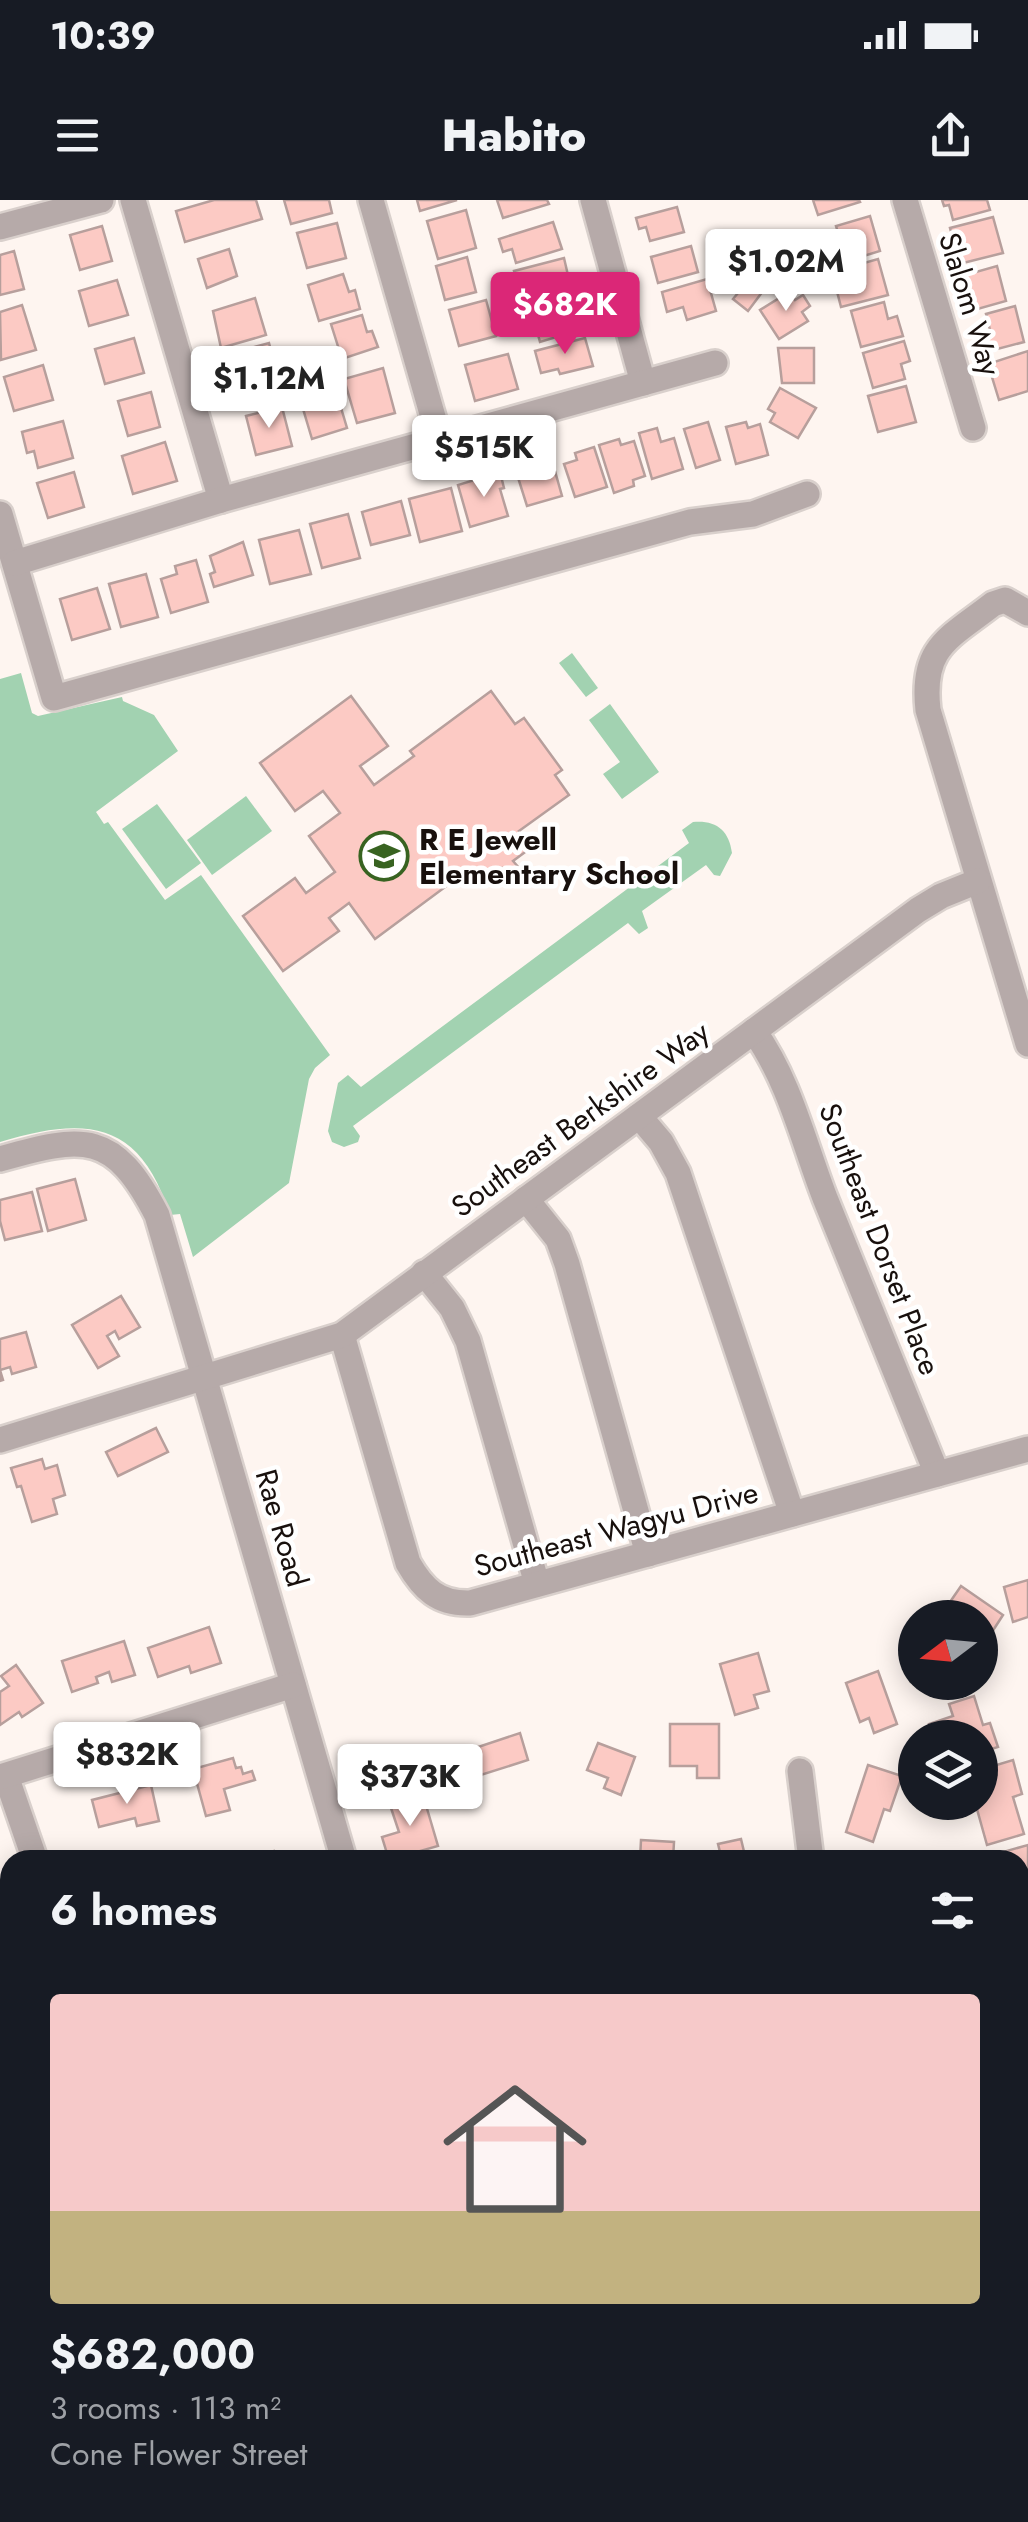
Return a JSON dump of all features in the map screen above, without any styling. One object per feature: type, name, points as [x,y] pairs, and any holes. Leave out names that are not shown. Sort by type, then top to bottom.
[{"type":"street","points":[[0,227],[102,200]]},
{"type":"street","points":[[134,200],[221,500]]},
{"type":"street","points":[[371,200],[439,438]]},
{"type":"street","points":[[593,200],[643,382]]},
{"type":"street","name":"Slalom Way","points":[[906,200],[973,428]]},
{"type":"street","points":[[14,563],[221,500],[715,363]]},
{"type":"street","points":[[0,514],[54,698],[690,522],[752,514],[807,494]]},
{"type":"street","points":[[1028,613],[1024,607],[1005,600],[993,604],[932,656],[924,681],[928,710],[1028,1044]]},
{"type":"street","name":"Southeast Berkshire Way","points":[[0,1440],[342,1335],[918,910],[978,881]]},
{"type":"street","name":"Southeast Dorset Place","points":[[754,1031],[789,1092],[824,1196],[937,1474]]},
{"type":"street","points":[[639,1116],[672,1157],[792,1514]]},
{"type":"street","name":"Rae Road","points":[[0,1159],[55,1144],[78,1143],[97,1148],[120,1160],[138,1177],[157,1215],[341,1850]]},
{"type":"street","points":[[526,1199],[558,1239],[567,1264],[648,1554]]},
{"type":"street","points":[[424,1273],[452,1308],[468,1341],[538,1584]]},
{"type":"street","name":"Southeast Wagyu Drive","points":[[342,1335],[408,1563],[419,1582],[433,1595],[452,1604],[470,1603],[1028,1449]]},
{"type":"street","points":[[31,1850],[3,1776],[293,1685]]},
{"type":"street","points":[[800,1771],[810,1850]]},
{"type":"green space","points":[[572,653],[598,688],[586,697],[559,663]]},
{"type":"green space","points":[[21,673],[32,713],[38,716],[122,697],[154,715],[178,751],[96,812],[104,824],[108,822],[165,900],[201,875],[330,1055],[309,1079],[289,1183],[193,1257],[180,1214],[170,1215],[158,1184],[126,1143],[106,1133],[84,1129],[59,1129],[0,1142],[0,679]]},
{"type":"green space","points":[[610,704],[659,772],[622,799],[603,774],[620,762],[589,720]]},
{"type":"green space","points":[[246,796],[272,831],[212,875],[187,840]]},
{"type":"green space","points":[[157,804],[201,863],[166,889],[122,829]]},
{"type":"green space","points":[[693,822],[715,825],[728,838],[732,853],[720,876],[706,865],[642,911],[648,928],[639,934],[628,923],[353,1126],[360,1136],[358,1142],[344,1147],[332,1142],[328,1131],[338,1083],[348,1075],[361,1087],[689,843],[682,830]]},
{"type":"building","points":[[214,200],[256,200],[262,219],[185,242],[176,211]]},
{"type":"building","points":[[284,200],[329,200],[332,213],[291,224]]},
{"type":"building","points":[[417,200],[457,200],[420,211]]},
{"type":"building","points":[[497,200],[547,200],[549,204],[503,218]]},
{"type":"building","points":[[813,200],[859,200],[860,202],[818,215]]},
{"type":"building","points":[[942,200],[987,200],[990,210],[953,220],[949,205],[944,206]]},
{"type":"building","points":[[677,207],[684,232],[650,241],[646,227],[639,229],[636,218]]},
{"type":"building","points":[[466,210],[476,248],[438,259],[427,221]]},
{"type":"building","points":[[870,216],[880,251],[847,261],[836,226]]},
{"type":"building","points":[[993,217],[1003,253],[959,264],[950,228]]},
{"type":"building","points":[[553,222],[562,249],[516,263],[512,249],[503,252],[499,239]]},
{"type":"building","points":[[337,223],[346,258],[307,268],[297,233]]},
{"type":"building","points":[[102,226],[112,261],[80,270],[70,235]]},
{"type":"building","points":[[691,246],[698,272],[658,283],[651,257]]},
{"type":"building","points":[[229,249],[237,276],[207,288],[198,259]]},
{"type":"building","points":[[14,251],[24,289],[0,295],[0,255]]},
{"type":"building","points":[[761,252],[769,258],[764,266],[775,275],[748,311],[733,299],[743,287],[730,277],[747,255],[754,260]]},
{"type":"building","points":[[467,257],[476,292],[445,300],[436,266]]},
{"type":"building","points":[[564,258],[570,284],[521,297],[514,271]]},
{"type":"building","points":[[878,259],[888,295],[841,307],[832,272]]},
{"type":"building","points":[[997,266],[1006,301],[974,310],[965,275]]},
{"type":"building","points":[[343,274],[349,292],[355,290],[360,309],[319,321],[308,285]]},
{"type":"building","points":[[707,279],[716,311],[687,320],[683,307],[667,312],[662,292]]},
{"type":"building","points":[[117,280],[128,315],[89,326],[79,291]]},
{"type":"building","points":[[789,292],[795,300],[803,295],[810,306],[802,312],[808,321],[779,339],[760,310]]},
{"type":"building","points":[[575,295],[580,314],[589,312],[593,326],[540,342],[531,309]]},
{"type":"building","points":[[255,298],[266,335],[221,348],[213,311]]},
{"type":"building","points":[[486,300],[496,336],[459,346],[449,310]]},
{"type":"building","points":[[884,302],[888,319],[897,316],[903,336],[861,347],[851,311]]},
{"type":"building","points":[[22,305],[36,350],[1,360],[0,312]]},
{"type":"building","points":[[1015,306],[1024,342],[986,352],[981,332],[990,330],[986,314]]},
{"type":"building","points":[[362,315],[367,332],[372,331],[378,347],[342,359],[331,324]]},
{"type":"building","points":[[134,338],[144,373],[105,384],[95,349]]},
{"type":"building","points":[[585,338],[593,366],[560,374],[558,369],[541,373],[535,351]]},
{"type":"building","points":[[904,341],[910,361],[901,364],[905,379],[873,388],[863,353]]},
{"type":"building","points":[[269,343],[279,380],[237,392],[224,355]]},
{"type":"building","points":[[778,348],[814,348],[814,383],[782,383]]},
{"type":"building","points":[[1028,351],[1028,391],[999,400],[988,364]]},
{"type":"building","points":[[508,354],[518,389],[475,401],[465,365]]},
{"type":"building","points":[[43,365],[53,400],[14,411],[4,377]]},
{"type":"building","points":[[383,368],[395,413],[357,423],[344,379]]},
{"type":"building","points":[[906,386],[916,422],[878,432],[868,396]]},
{"type":"building","points":[[780,388],[816,408],[798,438],[770,422],[775,413],[768,409]]},
{"type":"building","points":[[336,391],[347,428],[312,439],[301,402]]},
{"type":"building","points":[[151,392],[160,427],[128,436],[118,401]]},
{"type":"building","points":[[282,407],[292,446],[256,455],[246,416]]},
{"type":"building","points":[[63,421],[73,458],[38,468],[34,451],[27,453],[22,432]]},
{"type":"building","points":[[708,422],[720,460],[696,468],[684,429]]},
{"type":"building","points":[[746,422],[748,428],[760,424],[768,455],[736,464],[726,427]]},
{"type":"building","points":[[657,428],[661,442],[674,438],[683,469],[652,479],[639,433]]},
{"type":"building","points":[[619,439],[621,445],[634,441],[645,476],[633,480],[634,486],[614,493],[599,445]]},
{"type":"building","points":[[165,442],[177,481],[133,494],[122,456]]},
{"type":"building","points":[[594,447],[607,487],[575,497],[564,464],[577,460],[575,453]]},
{"type":"building","points":[[551,457],[562,496],[527,506],[515,468]]},
{"type":"building","points":[[74,472],[84,507],[48,518],[37,483]]},
{"type":"building","points":[[500,472],[504,488],[500,489],[508,516],[470,527],[458,485]]},
{"type":"building","points":[[451,488],[462,531],[420,542],[409,499]]},
{"type":"building","points":[[401,501],[410,535],[371,545],[362,512]]},
{"type":"building","points":[[348,514],[360,558],[322,568],[310,524]]},
{"type":"building","points":[[299,530],[311,574],[270,584],[259,540]]},
{"type":"building","points":[[243,542],[253,575],[214,587],[210,556]]},
{"type":"building","points":[[196,560],[208,602],[171,613],[161,579],[177,574],[175,566]]},
{"type":"building","points":[[146,574],[158,617],[121,627],[109,584]]},
{"type":"building","points":[[97,588],[110,629],[72,640],[60,599]]},
{"type":"building","points":[[491,691],[515,724],[524,718],[562,770],[555,775],[569,795],[519,831],[532,847],[513,861],[520,869],[509,877],[502,868],[479,885],[468,870],[375,939],[349,903],[329,918],[339,931],[283,971],[243,916],[295,878],[306,893],[335,872],[309,836],[340,813],[323,791],[295,811],[260,763],[351,696],[388,746],[360,766],[374,785],[414,756],[410,751]]},
{"type":"building","points":[[75,1179],[86,1220],[48,1231],[37,1189]]},
{"type":"building","points":[[32,1192],[42,1231],[5,1240],[0,1200]]},
{"type":"building","points":[[121,1296],[140,1327],[119,1339],[115,1331],[107,1336],[119,1356],[98,1368],[72,1325]]},
{"type":"building","points":[[26,1332],[36,1367],[12,1374],[10,1367],[0,1370],[0,1339]]},
{"type":"building","points":[[156,1428],[168,1452],[118,1476],[106,1452]]},
{"type":"building","points":[[42,1459],[45,1469],[57,1465],[65,1495],[53,1499],[57,1514],[32,1522],[11,1468]]},
{"type":"building","points":[[1028,1580],[1028,1617],[1013,1622],[1004,1587]]},
{"type":"building","points":[[961,1586],[981,1600],[951,1600]]},
{"type":"building","points":[[209,1627],[221,1663],[191,1673],[189,1666],[158,1677],[148,1648]]},
{"type":"building","points":[[124,1641],[135,1675],[112,1682],[109,1672],[96,1677],[98,1683],[72,1692],[62,1661]]},
{"type":"building","points":[[758,1653],[769,1691],[754,1695],[758,1708],[735,1715],[720,1664]]},
{"type":"building","points":[[16,1665],[43,1703],[0,1725],[0,1692],[9,1686],[1,1676]]},
{"type":"building","points":[[878,1671],[897,1724],[874,1733],[869,1718],[860,1722],[846,1683]]},
{"type":"building","points":[[975,1700],[981,1720],[941,1720],[953,1716],[949,1704]]},
{"type":"building","points":[[670,1724],[719,1724],[719,1778],[697,1778],[697,1766],[670,1766]]},
{"type":"building","points":[[520,1733],[528,1760],[468,1779],[460,1753]]},
{"type":"building","points":[[598,1743],[635,1757],[621,1795],[604,1788],[608,1778],[587,1770]]},
{"type":"building","points":[[233,1758],[236,1768],[241,1767],[243,1774],[252,1771],[255,1780],[224,1789],[230,1810],[206,1816],[193,1769]]},
{"type":"building","points":[[1013,1760],[1022,1794],[1013,1797],[1024,1834],[987,1845],[980,1820],[998,1820],[998,1764]]},
{"type":"building","points":[[868,1765],[898,1775],[890,1811],[884,1809],[873,1842],[846,1832]]},
{"type":"building","points":[[151,1785],[159,1821],[137,1826],[135,1818],[99,1827],[92,1800]]},
{"type":"building","points":[[423,1795],[438,1846],[386,1850],[382,1837],[399,1832],[390,1805]]},
{"type":"building","points":[[741,1839],[744,1850],[720,1850],[718,1844]]},
{"type":"building","points":[[641,1840],[674,1842],[674,1850],[640,1850]]},
{"type":"place","name":"R E Jewell Elementary School","points":[[384,856]]}]
